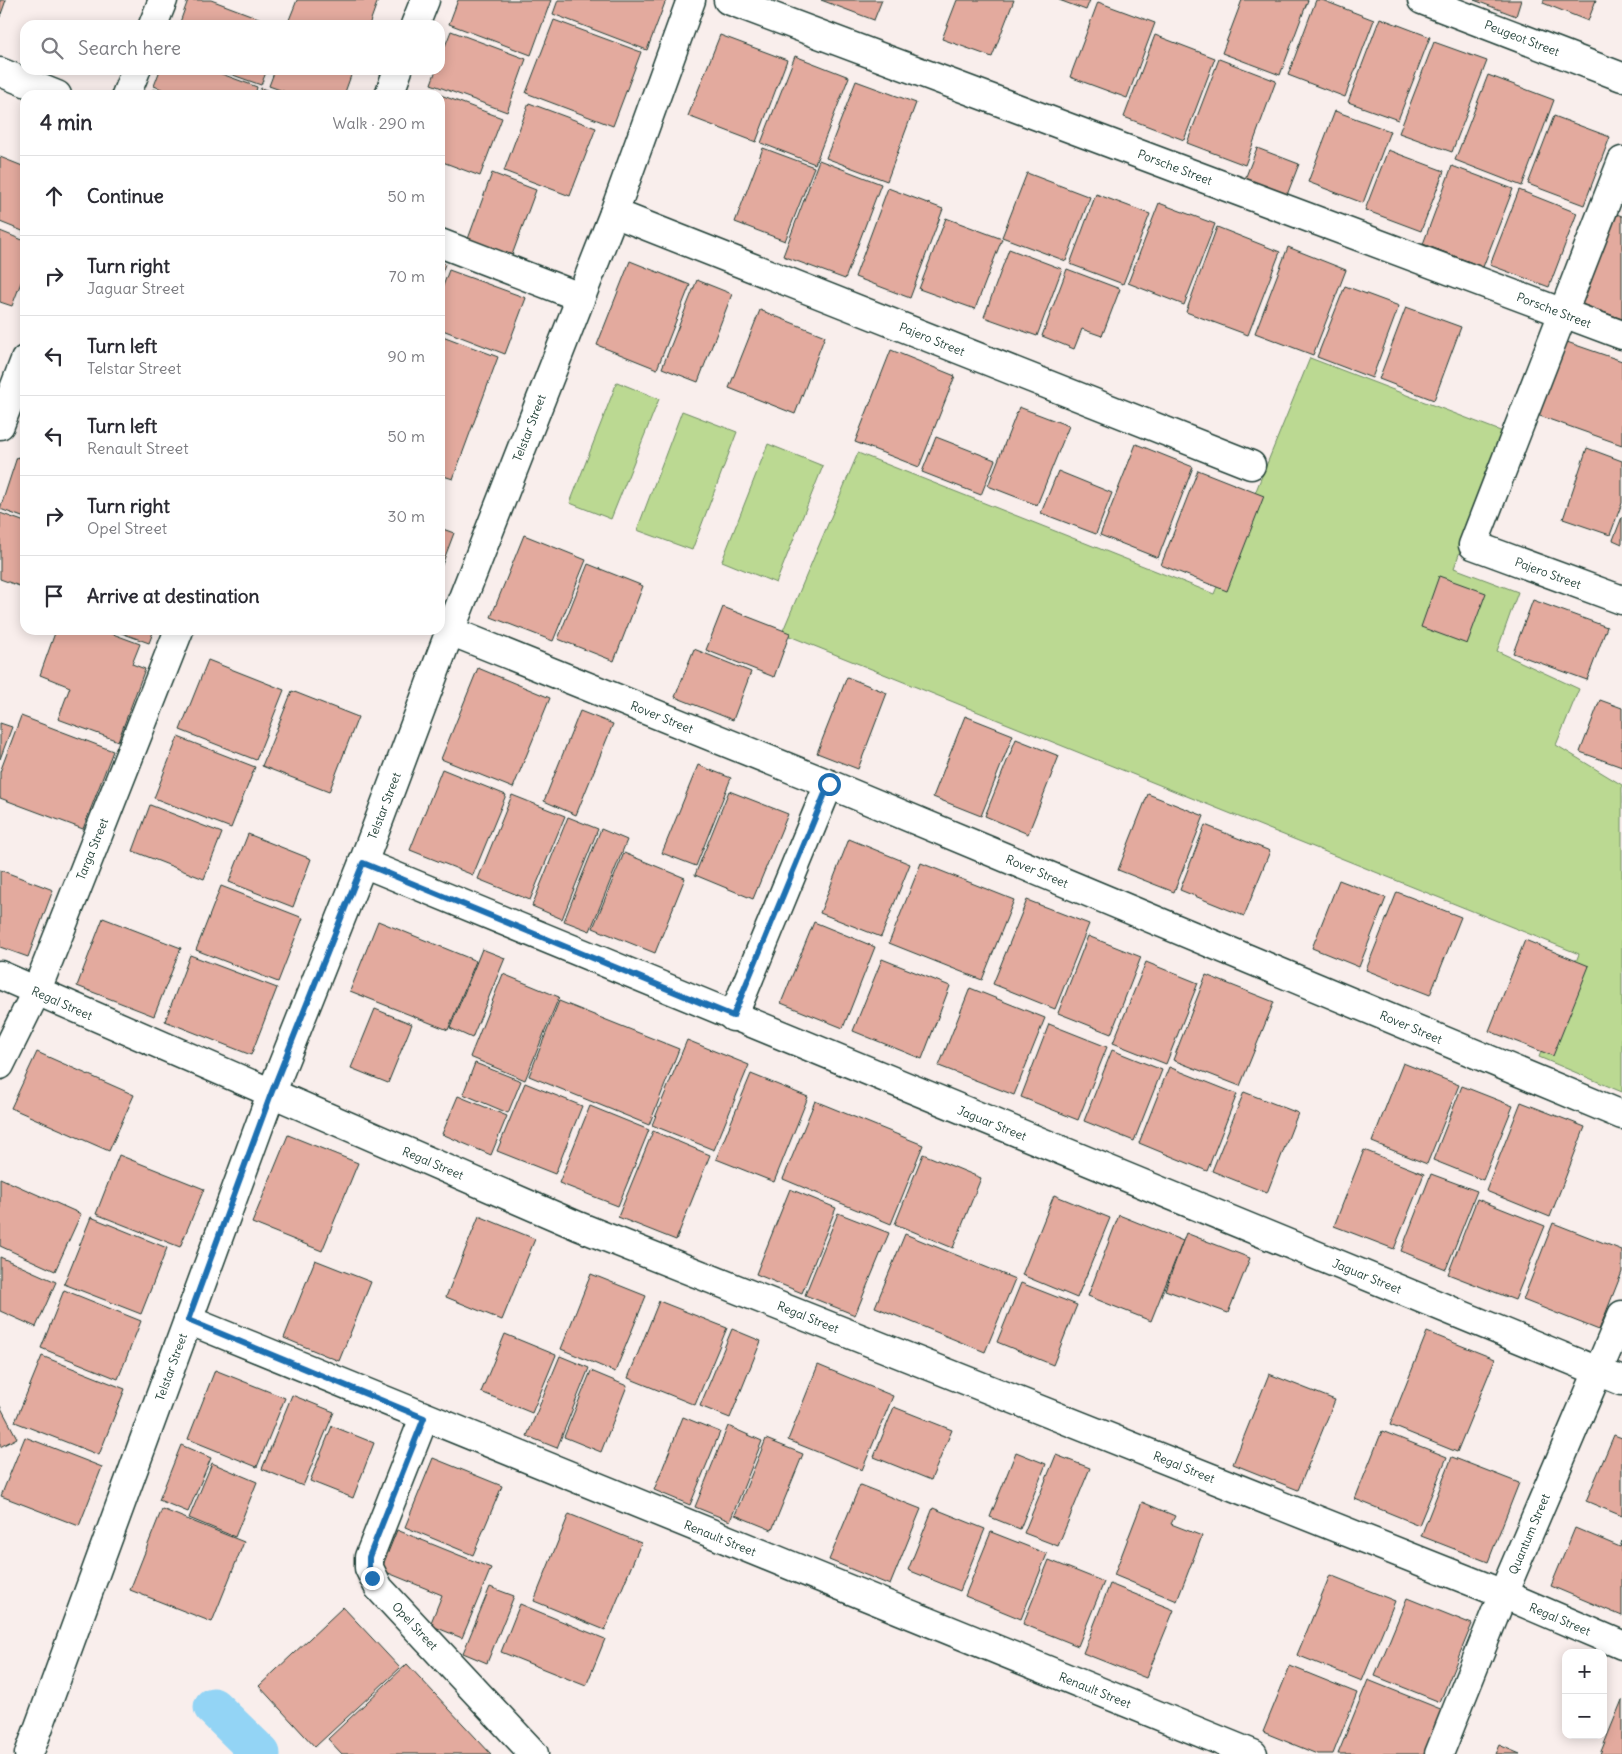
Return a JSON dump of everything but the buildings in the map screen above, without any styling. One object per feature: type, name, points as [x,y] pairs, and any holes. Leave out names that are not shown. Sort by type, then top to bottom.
[{"type":"street","points":[[155,20],[163,0]]},
{"type":"street","points":[[417,20],[425,0]]},
{"type":"street","name":"Telstar Street","points":[[28,1754],[271,1094],[363,863],[450,632],[614,214],[691,0]]},
{"type":"street","name":"Porsche Street","points":[[728,0],[1622,335]]},
{"type":"street","name":"Peugeot Street","points":[[1422,0],[1622,77]]},
{"type":"street","points":[[0,72],[45,90]]},
{"type":"street","points":[[128,90],[134,75]]},
{"type":"street","points":[[391,90],[396,75]]},
{"type":"street","points":[[1563,313],[1622,161]]},
{"type":"street","name":"Pajero Street","points":[[614,214],[1251,465]]},
{"type":"street","points":[[445,246],[580,297]]},
{"type":"street","name":"Pajero Street","points":[[1563,313],[1473,546],[1622,600]]},
{"type":"street","points":[[0,426],[20,373]]},
{"type":"street","name":"Rover Street","points":[[450,632],[829,784],[1622,1115]]},
{"type":"street","name":"Targa Street","points":[[0,1066],[36,992],[177,635]]},
{"type":"street","points":[[733,1016],[829,784]]},
{"type":"street","name":"Jaguar Street","points":[[363,863],[1610,1376]]},
{"type":"street","name":"Regal Street","points":[[0,974],[36,992],[578,1226],[1503,1594],[1622,1645]]},
{"type":"street","name":"Quantum Street","points":[[1439,1754],[1503,1594],[1610,1376],[1622,1314]]},
{"type":"street","name":"Renault Street","points":[[188,1320],[424,1418],[1253,1754]]},
{"type":"street","name":"Opel Street","points":[[424,1418],[369,1557],[370,1573],[379,1588],[534,1754]]},
{"type":"green space","points":[[1310,358],[1503,432],[1454,568],[1518,592],[1497,651],[1579,689],[1556,745],[1622,785],[1622,1092],[1539,1057],[1579,954],[782,633],[858,453],[1214,594]]},
{"type":"green space","points":[[617,382],[659,399],[611,519],[570,503]]},
{"type":"green space","points":[[682,411],[737,432],[692,550],[637,530]]},
{"type":"green space","points":[[768,444],[823,466],[776,583],[722,561]]},
{"type":"waterway","points":[[213,1707],[261,1754]]},
{"type":"route","points":[[372,1578],[369,1568],[369,1557],[424,1418],[188,1320],[271,1094],[363,863],[733,1016],[829,784]]}]
